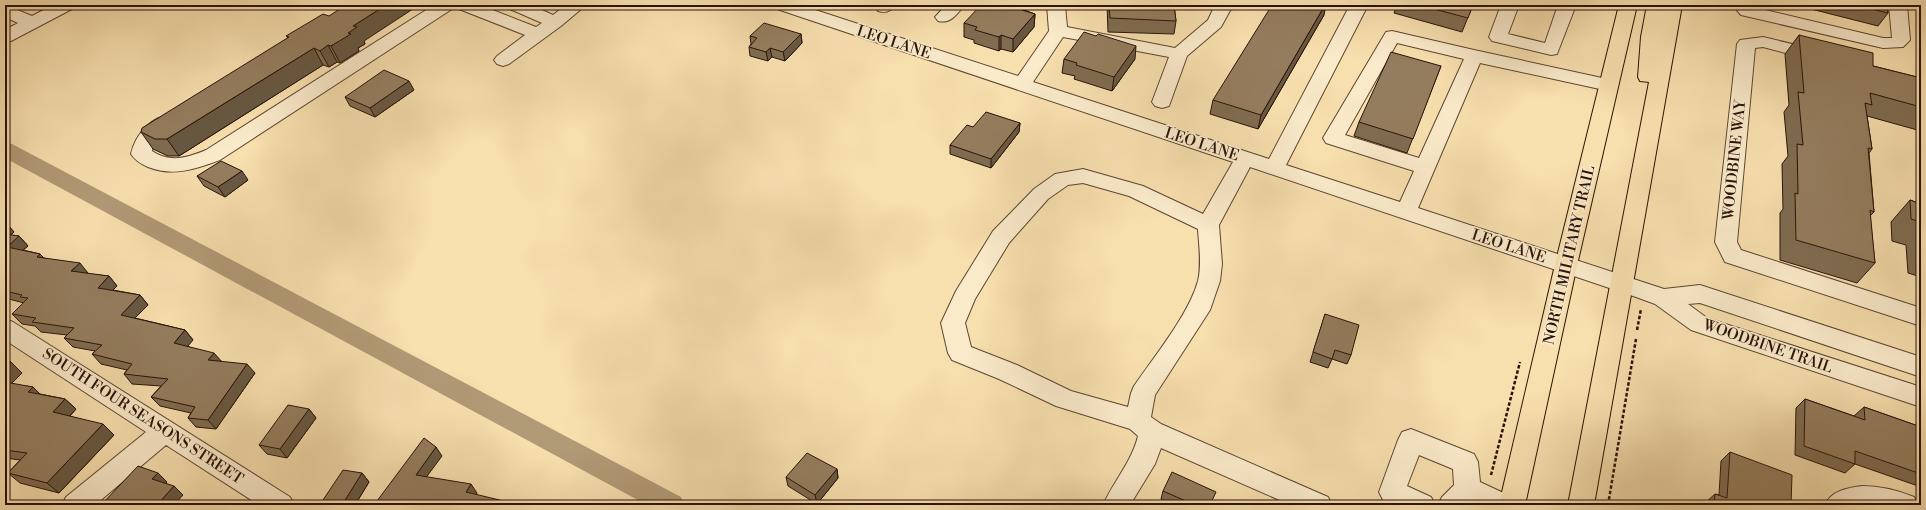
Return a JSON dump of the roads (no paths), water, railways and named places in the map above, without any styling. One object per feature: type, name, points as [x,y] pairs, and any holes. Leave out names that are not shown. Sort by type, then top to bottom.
[{"type":"main road","name":"NORTH MILITARY TRAIL","points":[[1512,505],[1566,265],[1628,5]]},
{"type":"main road","points":[[1651,120],[1647,92],[1647,66],[1650,37],[1656,5]]},
{"type":"main road","points":[[1581,505],[1673,5]]},
{"type":"street","points":[[5,37],[66,5]]},
{"type":"street","points":[[181,114],[147,134],[142,143],[141,154],[163,166],[177,167],[196,162],[213,155],[446,5]]},
{"type":"street","points":[[464,5],[537,34]]},
{"type":"street","points":[[516,5],[555,22]]},
{"type":"street","points":[[503,60],[577,5]]},
{"type":"street","name":"LEO LANE","points":[[783,5],[1621,283]]},
{"type":"street","points":[[1022,84],[1058,31],[1056,5]]},
{"type":"street","points":[[1162,102],[1179,54],[1215,23],[1224,5]]},
{"type":"street","points":[[1274,168],[1359,5]]},
{"type":"street","points":[[1510,5],[1498,37],[1551,50],[1567,5]]},
{"type":"street","points":[[1744,5],[1744,8],[1747,11],[1883,43],[1897,43],[1901,40],[1898,5]]},
{"type":"street","points":[[1796,23],[1797,5]]},
{"type":"street","points":[[5,10],[32,23]]},
{"type":"street","points":[[1058,31],[1179,54]]},
{"type":"street","points":[[1425,167],[1333,138],[1392,36],[1474,56],[1609,85]]},
{"type":"street","name":"WOODBINE WAY","points":[[1838,60],[1763,42],[1746,44],[1726,242],[1733,256],[1921,317]]},
{"type":"street","points":[[362,52],[388,43]]},
{"type":"street","points":[[1406,212],[1474,56]]},
{"type":"street","points":[[331,79],[342,64]]},
{"type":"street","points":[[1116,505],[1146,456],[1143,393],[1198,310],[1209,281],[1210,264],[1208,225],[1245,158]]},
{"type":"street","points":[[1208,225],[1136,191],[1084,176],[1062,179],[1041,194],[1001,237],[964,296],[953,323],[960,353],[1008,372],[1065,399],[1145,427],[1319,505]]},
{"type":"street","name":"WOODBINE TRAIL","points":[[1621,283],[1654,294],[1699,324],[1921,397]]},
{"type":"street","points":[[1654,294],[1700,294],[1921,367]]},
{"type":"street","name":"SOUTH FOUR SEASONS STREET","points":[[5,328],[281,505]]},
{"type":"street","points":[[75,505],[166,430]]},
{"type":"street","points":[[1422,505],[1392,492],[1411,440],[1465,462],[1459,497],[1503,505]]},
{"type":"street","points":[[1838,505],[1842,502],[1858,498],[1877,499],[1905,505]]},
{"type":"waterway","points":[[5,149],[672,505]]}]
